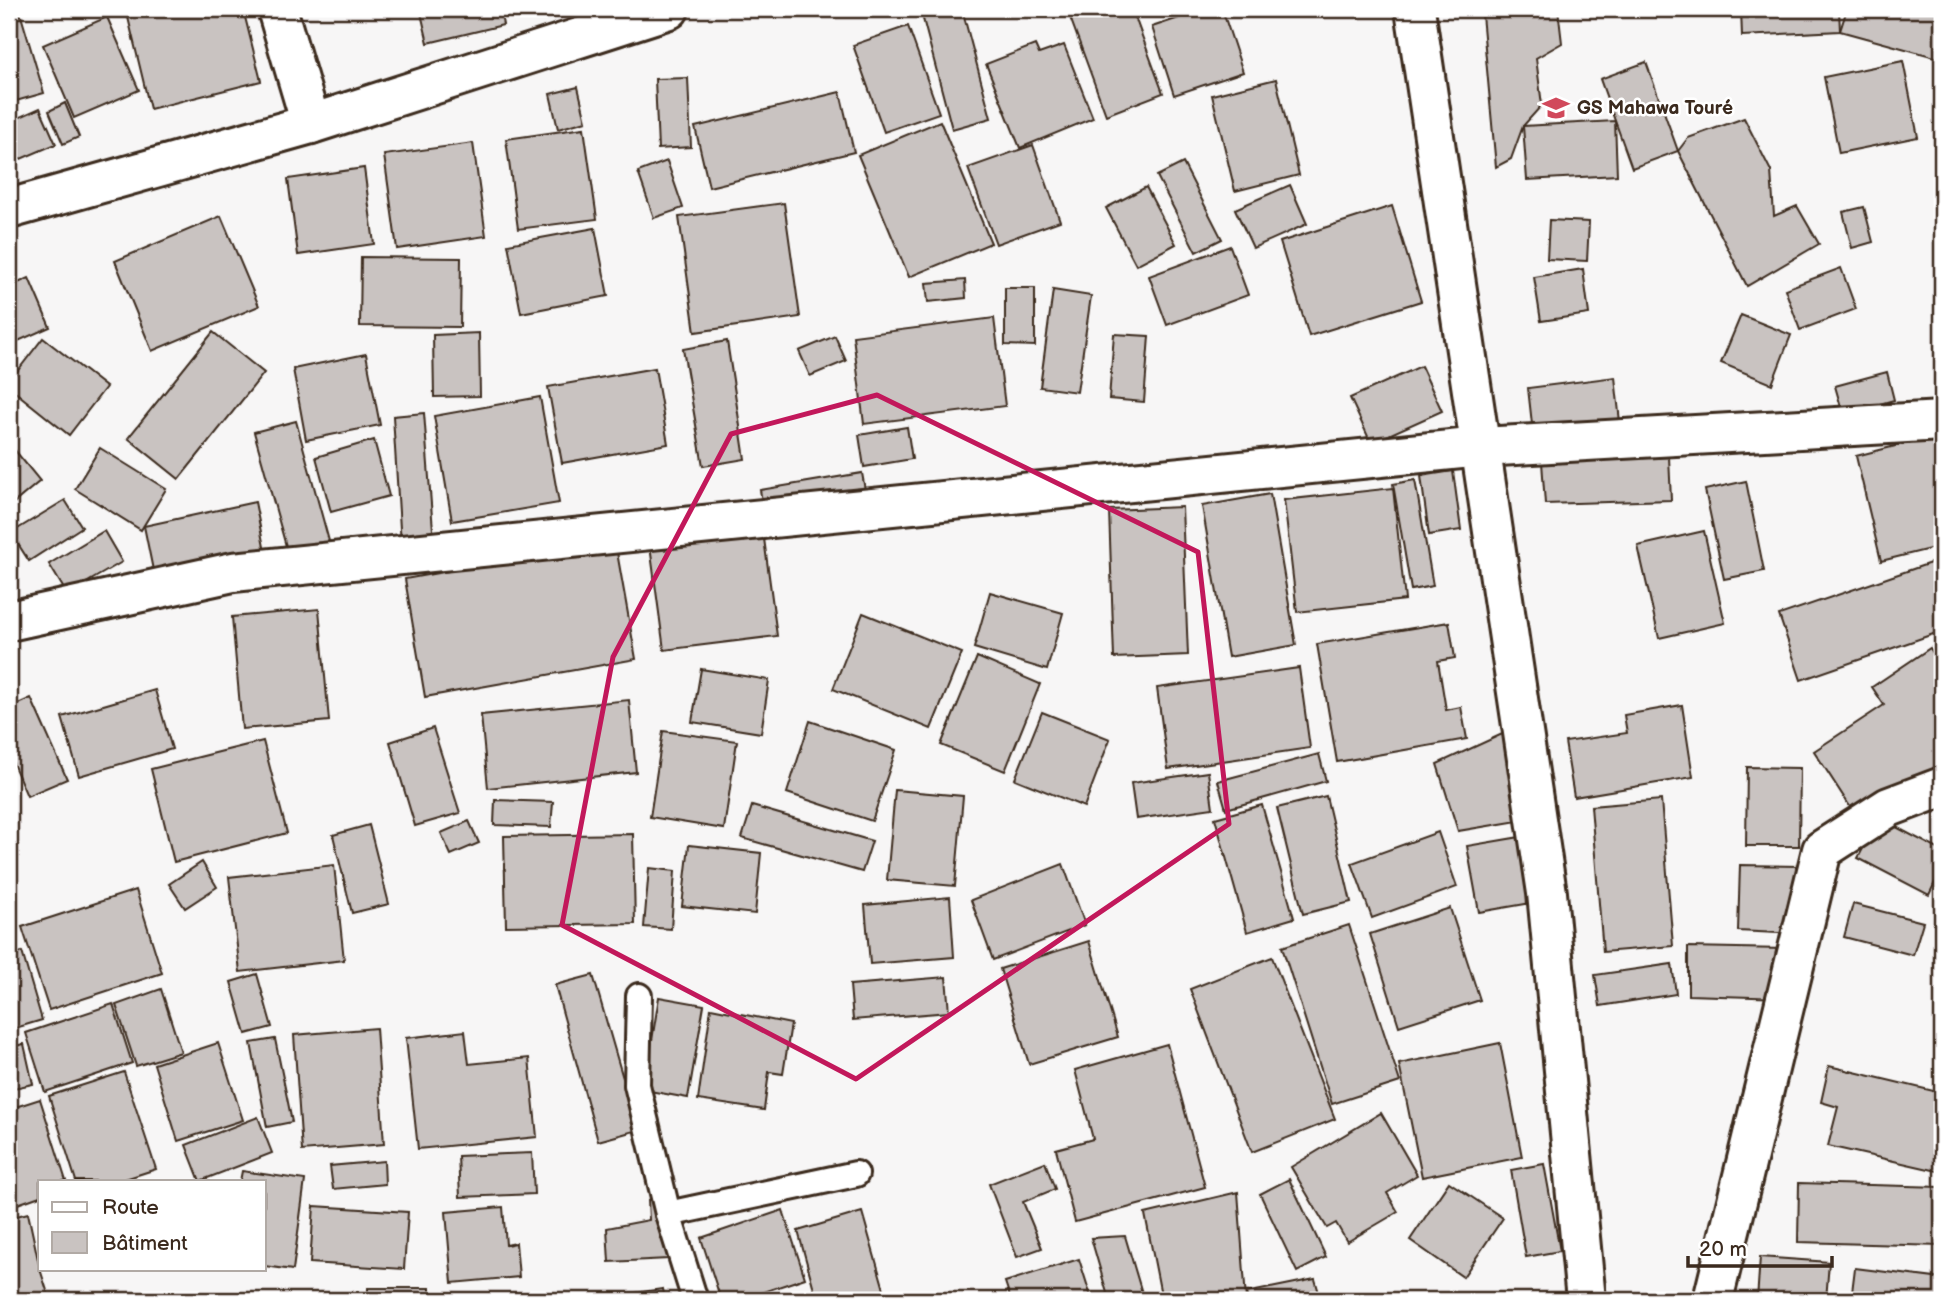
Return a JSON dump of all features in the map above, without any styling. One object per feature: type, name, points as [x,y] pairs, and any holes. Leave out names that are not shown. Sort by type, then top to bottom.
[{"type":"street","points":[[277,9],[311,124]]},
{"type":"street","points":[[9,209],[311,124],[669,9]]},
{"type":"street","points":[[1415,9],[1547,893],[1586,1300]]},
{"type":"street","points":[[9,621],[233,572],[1481,447],[1942,421]]},
{"type":"street","points":[[1713,1300],[1822,849],[1889,807],[1942,787]]},
{"type":"lane","points":[[639,996],[637,1085],[668,1214],[695,1300]]},
{"type":"lane","points":[[668,1214],[856,1174]]},
{"type":"highlighted area","points":[[877,395],[1198,552],[1229,824],[856,1079],[562,925],[613,657],[731,434]]},
{"type":"building","points":[[9,9],[19,9],[44,93],[9,103]]},
{"type":"building","points":[[126,9],[243,9],[261,81],[150,109]]},
{"type":"building","points":[[420,9],[500,9],[503,25],[428,43]]},
{"type":"building","points":[[946,9],[962,9],[991,118],[952,129],[922,15]]},
{"type":"building","points":[[1067,9],[1132,9],[1163,93],[1106,115]]},
{"type":"building","points":[[1206,9],[1222,9],[1243,72],[1174,95],[1152,27]]},
{"type":"building","points":[[1558,9],[1562,43],[1536,58],[1542,105],[1523,126],[1511,159],[1496,167],[1482,15]]},
{"type":"building","points":[[1741,9],[1839,9],[1840,31],[1742,36]]},
{"type":"building","points":[[1847,9],[1942,9],[1942,59],[1840,31]]},
{"type":"building","points":[[107,17],[139,90],[74,118],[43,45]]},
{"type":"building","points":[[908,26],[939,113],[884,132],[853,45]]},
{"type":"building","points":[[1035,45],[1039,54],[1064,45],[1093,118],[1020,148],[986,64]]},
{"type":"building","points":[[1903,61],[1918,137],[1839,153],[1824,77]]},
{"type":"building","points":[[1646,62],[1678,151],[1632,168],[1600,79]]},
{"type":"building","points":[[688,78],[691,147],[658,149],[655,79]]},
{"type":"building","points":[[1276,79],[1299,175],[1235,191],[1212,95]]},
{"type":"building","points":[[578,87],[586,121],[558,129],[550,94]]},
{"type":"building","points":[[840,92],[854,152],[709,187],[695,127]]},
{"type":"building","points":[[65,103],[79,137],[63,144],[49,111]]},
{"type":"building","points":[[40,108],[56,144],[9,164],[9,122]]},
{"type":"building","points":[[1744,118],[1771,171],[1774,216],[1797,206],[1819,244],[1747,286],[1678,151],[1688,138]]},
{"type":"building","points":[[940,121],[991,243],[909,277],[858,155]]},
{"type":"building","points":[[1615,121],[1617,175],[1527,180],[1523,126]]},
{"type":"building","points":[[584,128],[597,219],[518,229],[506,139]]},
{"type":"building","points":[[473,143],[486,236],[397,249],[384,155]]},
{"type":"building","points":[[1033,145],[1060,221],[996,244],[968,168]]},
{"type":"building","points":[[667,161],[683,208],[654,218],[638,172]]},
{"type":"building","points":[[1183,163],[1222,239],[1196,252],[1157,176]]},
{"type":"building","points":[[364,168],[374,244],[298,255],[288,179]]},
{"type":"building","points":[[1290,185],[1307,224],[1253,248],[1235,209]]},
{"type":"building","points":[[1146,187],[1176,244],[1136,265],[1106,208]]},
{"type":"building","points":[[784,203],[800,317],[695,332],[679,217]]},
{"type":"building","points":[[1392,206],[1421,301],[1309,336],[1280,242]]},
{"type":"building","points":[[1864,207],[1873,242],[1852,248],[1843,212]]},
{"type":"building","points":[[221,216],[259,306],[152,351],[115,261]]},
{"type":"building","points":[[1549,220],[1589,222],[1587,261],[1547,259]]},
{"type":"building","points":[[595,228],[608,296],[521,313],[508,244]]},
{"type":"building","points":[[1230,246],[1248,295],[1167,325],[1149,276]]},
{"type":"building","points":[[361,257],[461,258],[460,327],[360,326]]},
{"type":"building","points":[[1841,268],[1856,309],[1800,330],[1785,289]]},
{"type":"building","points":[[1583,269],[1589,314],[1541,321],[1534,277]]},
{"type":"building","points":[[29,278],[50,327],[9,345],[9,287]]},
{"type":"building","points":[[965,280],[966,298],[928,302],[926,283]]},
{"type":"building","points":[[1005,288],[1035,288],[1035,346],[1005,345]]},
{"type":"building","points":[[1053,290],[1091,296],[1077,392],[1040,387]]},
{"type":"building","points":[[1741,315],[1791,335],[1772,384],[1721,363]]},
{"type":"building","points":[[994,318],[1005,406],[864,424],[853,336]]},
{"type":"building","points":[[213,332],[264,373],[179,479],[128,438]]},
{"type":"building","points":[[479,333],[480,396],[434,397],[433,335]]},
{"type":"building","points":[[1114,334],[1149,336],[1144,402],[1109,399]]},
{"type":"building","points":[[835,336],[846,361],[810,376],[799,351]]},
{"type":"building","points":[[43,338],[106,387],[69,435],[9,387],[9,382]]},
{"type":"building","points":[[727,341],[745,459],[703,466],[683,349]]},
{"type":"building","points":[[366,354],[380,425],[306,440],[293,369]]},
{"type":"building","points":[[1421,366],[1442,411],[1371,443],[1350,398]]},
{"type":"building","points":[[655,368],[668,444],[562,463],[548,387]]},
{"type":"building","points":[[1887,372],[1894,400],[1843,414],[1835,386]]},
{"type":"building","points":[[1615,377],[1620,422],[1533,433],[1528,388]]},
{"type":"building","points":[[540,397],[559,503],[452,521],[434,416]]},
{"type":"building","points":[[424,413],[434,543],[401,545],[393,416]]},
{"type":"building","points":[[296,421],[332,552],[291,564],[254,432]]},
{"type":"building","points":[[907,427],[912,459],[864,467],[859,435]]},
{"type":"building","points":[[1939,435],[1942,449],[1942,546],[1881,561],[1856,456]]},
{"type":"building","points":[[374,440],[389,496],[331,512],[316,457]]},
{"type":"building","points":[[9,443],[40,481],[9,507]]},
{"type":"building","points":[[100,448],[166,489],[141,530],[75,489]]},
{"type":"building","points":[[1669,457],[1671,500],[1545,504],[1542,462]]},
{"type":"building","points":[[1453,471],[1461,530],[1429,535],[1421,476]]},
{"type":"building","points":[[862,473],[867,501],[765,518],[760,490]]},
{"type":"building","points":[[1415,480],[1433,586],[1411,590],[1393,484]]},
{"type":"building","points":[[1746,481],[1764,571],[1724,579],[1705,490]]},
{"type":"building","points":[[1393,488],[1405,600],[1297,612],[1284,500]]},
{"type":"building","points":[[1270,494],[1296,645],[1228,657],[1202,506]]},
{"type":"building","points":[[65,500],[82,527],[29,561],[11,533]]},
{"type":"building","points":[[255,502],[267,562],[156,585],[144,526]]},
{"type":"building","points":[[1182,507],[1188,655],[1114,658],[1109,510]]},
{"type":"building","points":[[104,531],[122,562],[67,594],[49,564]]},
{"type":"building","points":[[763,531],[777,636],[664,650],[650,546]]},
{"type":"building","points":[[1704,531],[1725,623],[1659,638],[1638,546]]},
{"type":"building","points":[[615,541],[636,659],[425,697],[405,579]]},
{"type":"building","points":[[1942,559],[1942,631],[1801,680],[1779,615]]},
{"type":"building","points":[[990,592],[1063,613],[1047,670],[974,648]]},
{"type":"building","points":[[319,609],[329,721],[242,729],[232,617]]},
{"type":"building","points":[[863,613],[962,653],[931,729],[833,689]]},
{"type":"building","points":[[1449,622],[1455,658],[1438,661],[1446,710],[1461,707],[1467,739],[1337,762],[1317,644]]},
{"type":"building","points":[[1930,648],[1942,668],[1942,767],[1860,822],[1814,751],[1884,705],[1872,687]]},
{"type":"building","points":[[977,657],[1040,684],[1005,771],[941,745]]},
{"type":"building","points":[[1299,668],[1310,748],[1168,769],[1157,688]]},
{"type":"building","points":[[701,669],[769,680],[761,733],[692,722]]},
{"type":"building","points":[[155,690],[172,749],[79,776],[62,717]]},
{"type":"building","points":[[31,698],[67,779],[27,796],[9,754],[9,708]]},
{"type":"building","points":[[629,700],[636,772],[488,788],[481,715]]},
{"type":"building","points":[[1682,705],[1693,777],[1574,797],[1565,742],[1627,733],[1624,715]]},
{"type":"building","points":[[1042,712],[1110,739],[1084,807],[1015,779]]},
{"type":"building","points":[[810,721],[896,750],[872,821],[787,793]]},
{"type":"building","points":[[433,728],[460,813],[415,826],[390,742]]},
{"type":"building","points":[[1511,730],[1524,820],[1458,831],[1437,764]]},
{"type":"building","points":[[663,731],[737,741],[724,829],[650,817]]},
{"type":"building","points":[[263,741],[287,833],[174,862],[151,769]]},
{"type":"building","points":[[1319,754],[1326,781],[1226,809],[1218,781]]},
{"type":"building","points":[[1747,767],[1800,768],[1799,846],[1746,846]]},
{"type":"building","points":[[1208,772],[1213,808],[1136,819],[1131,783]]},
{"type":"building","points":[[895,790],[963,796],[955,886],[887,880]]},
{"type":"building","points":[[1326,796],[1351,902],[1303,914],[1277,808]]},
{"type":"building","points":[[495,800],[553,802],[551,827],[494,825]]},
{"type":"building","points":[[1661,800],[1673,946],[1603,952],[1591,806]]},
{"type":"building","points":[[1262,805],[1294,918],[1247,932],[1215,818]]},
{"type":"building","points":[[752,806],[872,841],[862,872],[742,838]]},
{"type":"building","points":[[1879,818],[1942,851],[1942,868],[1929,895],[1858,858]]},
{"type":"building","points":[[469,821],[479,843],[451,855],[441,833]]},
{"type":"building","points":[[369,825],[389,904],[352,913],[333,835]]},
{"type":"building","points":[[1438,832],[1457,887],[1372,918],[1352,863]]},
{"type":"building","points":[[633,834],[635,924],[506,926],[504,836]]},
{"type":"building","points":[[1526,836],[1537,902],[1479,912],[1467,846]]},
{"type":"building","points":[[689,845],[761,853],[755,914],[682,906]]},
{"type":"building","points":[[202,862],[217,887],[185,908],[169,884]]},
{"type":"building","points":[[1063,864],[1085,925],[993,960],[971,900]]},
{"type":"building","points":[[334,865],[344,960],[240,972],[229,877]]},
{"type":"building","points":[[1740,865],[1799,866],[1796,934],[1738,931]]},
{"type":"building","points":[[649,868],[675,871],[671,929],[644,927]]},
{"type":"building","points":[[136,890],[162,973],[49,1010],[22,927]]},
{"type":"building","points":[[950,897],[954,957],[870,964],[865,905]]},
{"type":"building","points":[[1853,904],[1923,922],[1913,955],[1844,937]]},
{"type":"building","points":[[1450,908],[1480,1000],[1399,1026],[1370,934]]},
{"type":"building","points":[[1349,925],[1400,1082],[1332,1104],[1282,947]]},
{"type":"building","points":[[1089,941],[1118,1037],[1029,1064],[1000,969]]},
{"type":"building","points":[[1688,947],[1785,949],[1784,998],[1688,995]]},
{"type":"building","points":[[22,952],[42,1020],[9,1030],[9,956]]},
{"type":"building","points":[[1272,957],[1335,1119],[1252,1152],[1190,989]]},
{"type":"building","points":[[1672,964],[1676,994],[1600,1006],[1595,975]]},
{"type":"building","points":[[257,974],[272,1027],[246,1034],[231,982]]},
{"type":"building","points":[[593,975],[638,1130],[598,1141],[555,985]]},
{"type":"building","points":[[946,977],[949,1012],[853,1020],[850,985]]},
{"type":"building","points":[[161,989],[181,1052],[136,1066],[116,1005]]},
{"type":"building","points":[[659,997],[704,1005],[688,1098],[644,1090]]},
{"type":"building","points":[[113,1004],[132,1063],[45,1092],[26,1033]]},
{"type":"building","points":[[711,1008],[791,1024],[783,1074],[769,1072],[764,1110],[698,1100]]},
{"type":"building","points":[[376,1028],[384,1144],[302,1151],[294,1035]]},
{"type":"building","points":[[465,1031],[469,1064],[529,1058],[537,1137],[418,1149],[406,1038]]},
{"type":"building","points":[[275,1039],[292,1122],[267,1127],[251,1043]]},
{"type":"building","points":[[218,1043],[243,1120],[178,1141],[154,1064]]},
{"type":"building","points":[[1500,1043],[1522,1157],[1422,1177],[1399,1064]]},
{"type":"building","points":[[24,1044],[33,1084],[9,1089],[9,1047]]},
{"type":"building","points":[[1167,1044],[1205,1187],[1075,1222],[1056,1149],[1093,1139],[1075,1070]]},
{"type":"building","points":[[1829,1066],[1942,1093],[1942,1172],[1828,1146],[1838,1107],[1821,1102]]},
{"type":"building","points":[[124,1072],[156,1169],[122,1180],[76,1180],[49,1096]]},
{"type":"building","points":[[40,1099],[66,1180],[38,1180],[38,1197],[9,1207],[9,1109]]},
{"type":"building","points":[[1381,1113],[1417,1175],[1387,1193],[1398,1212],[1347,1242],[1336,1223],[1327,1228],[1291,1167]]},
{"type":"building","points":[[258,1117],[272,1153],[200,1180],[186,1145]]},
{"type":"building","points":[[532,1153],[534,1194],[460,1197],[458,1156]]},
{"type":"building","points":[[384,1161],[385,1184],[333,1189],[330,1166]]},
{"type":"building","points":[[1045,1162],[1055,1189],[1023,1202],[1042,1248],[1017,1257],[989,1184]]},
{"type":"building","points":[[1544,1164],[1560,1251],[1526,1257],[1511,1170]]},
{"type":"building","points":[[242,1171],[305,1180],[293,1270],[266,1266],[266,1180],[240,1180]]},
{"type":"building","points":[[1289,1179],[1326,1257],[1297,1272],[1260,1194]]},
{"type":"building","points":[[1449,1182],[1503,1218],[1463,1277],[1410,1240]]},
{"type":"building","points":[[1799,1183],[1942,1187],[1942,1246],[1798,1242]]},
{"type":"building","points":[[1238,1192],[1246,1300],[1162,1300],[1145,1214]]},
{"type":"building","points":[[658,1199],[668,1259],[609,1262],[607,1228],[649,1220],[648,1200]]},
{"type":"building","points":[[314,1206],[408,1212],[404,1269],[310,1263]]},
{"type":"building","points":[[503,1207],[506,1245],[516,1243],[519,1277],[452,1283],[446,1212]]},
{"type":"building","points":[[783,1210],[805,1278],[739,1300],[721,1300],[701,1238]]},
{"type":"building","points":[[862,1212],[887,1300],[817,1300],[798,1231]]},
{"type":"building","points":[[28,1213],[38,1270],[40,1270],[50,1300],[9,1300],[9,1218]]},
{"type":"building","points":[[1125,1236],[1144,1300],[1109,1300],[1091,1238]]},
{"type":"building","points":[[1760,1257],[1829,1262],[1826,1300],[1757,1300]]},
{"type":"building","points":[[1079,1259],[1092,1300],[1011,1300],[1005,1282]]},
{"type":"building","points":[[1855,1268],[1942,1279],[1942,1300],[1851,1300]]},
{"type":"building","points":[[1315,1279],[1321,1300],[1248,1300],[1246,1293]]},
{"type":"building","points":[[368,1288],[430,1288],[430,1300],[368,1300]]},
{"type":"building","points":[[663,1289],[665,1300],[586,1300]]},
{"type":"place","name":"GS Mahawa Touré","points":[[1556,108]]}]
